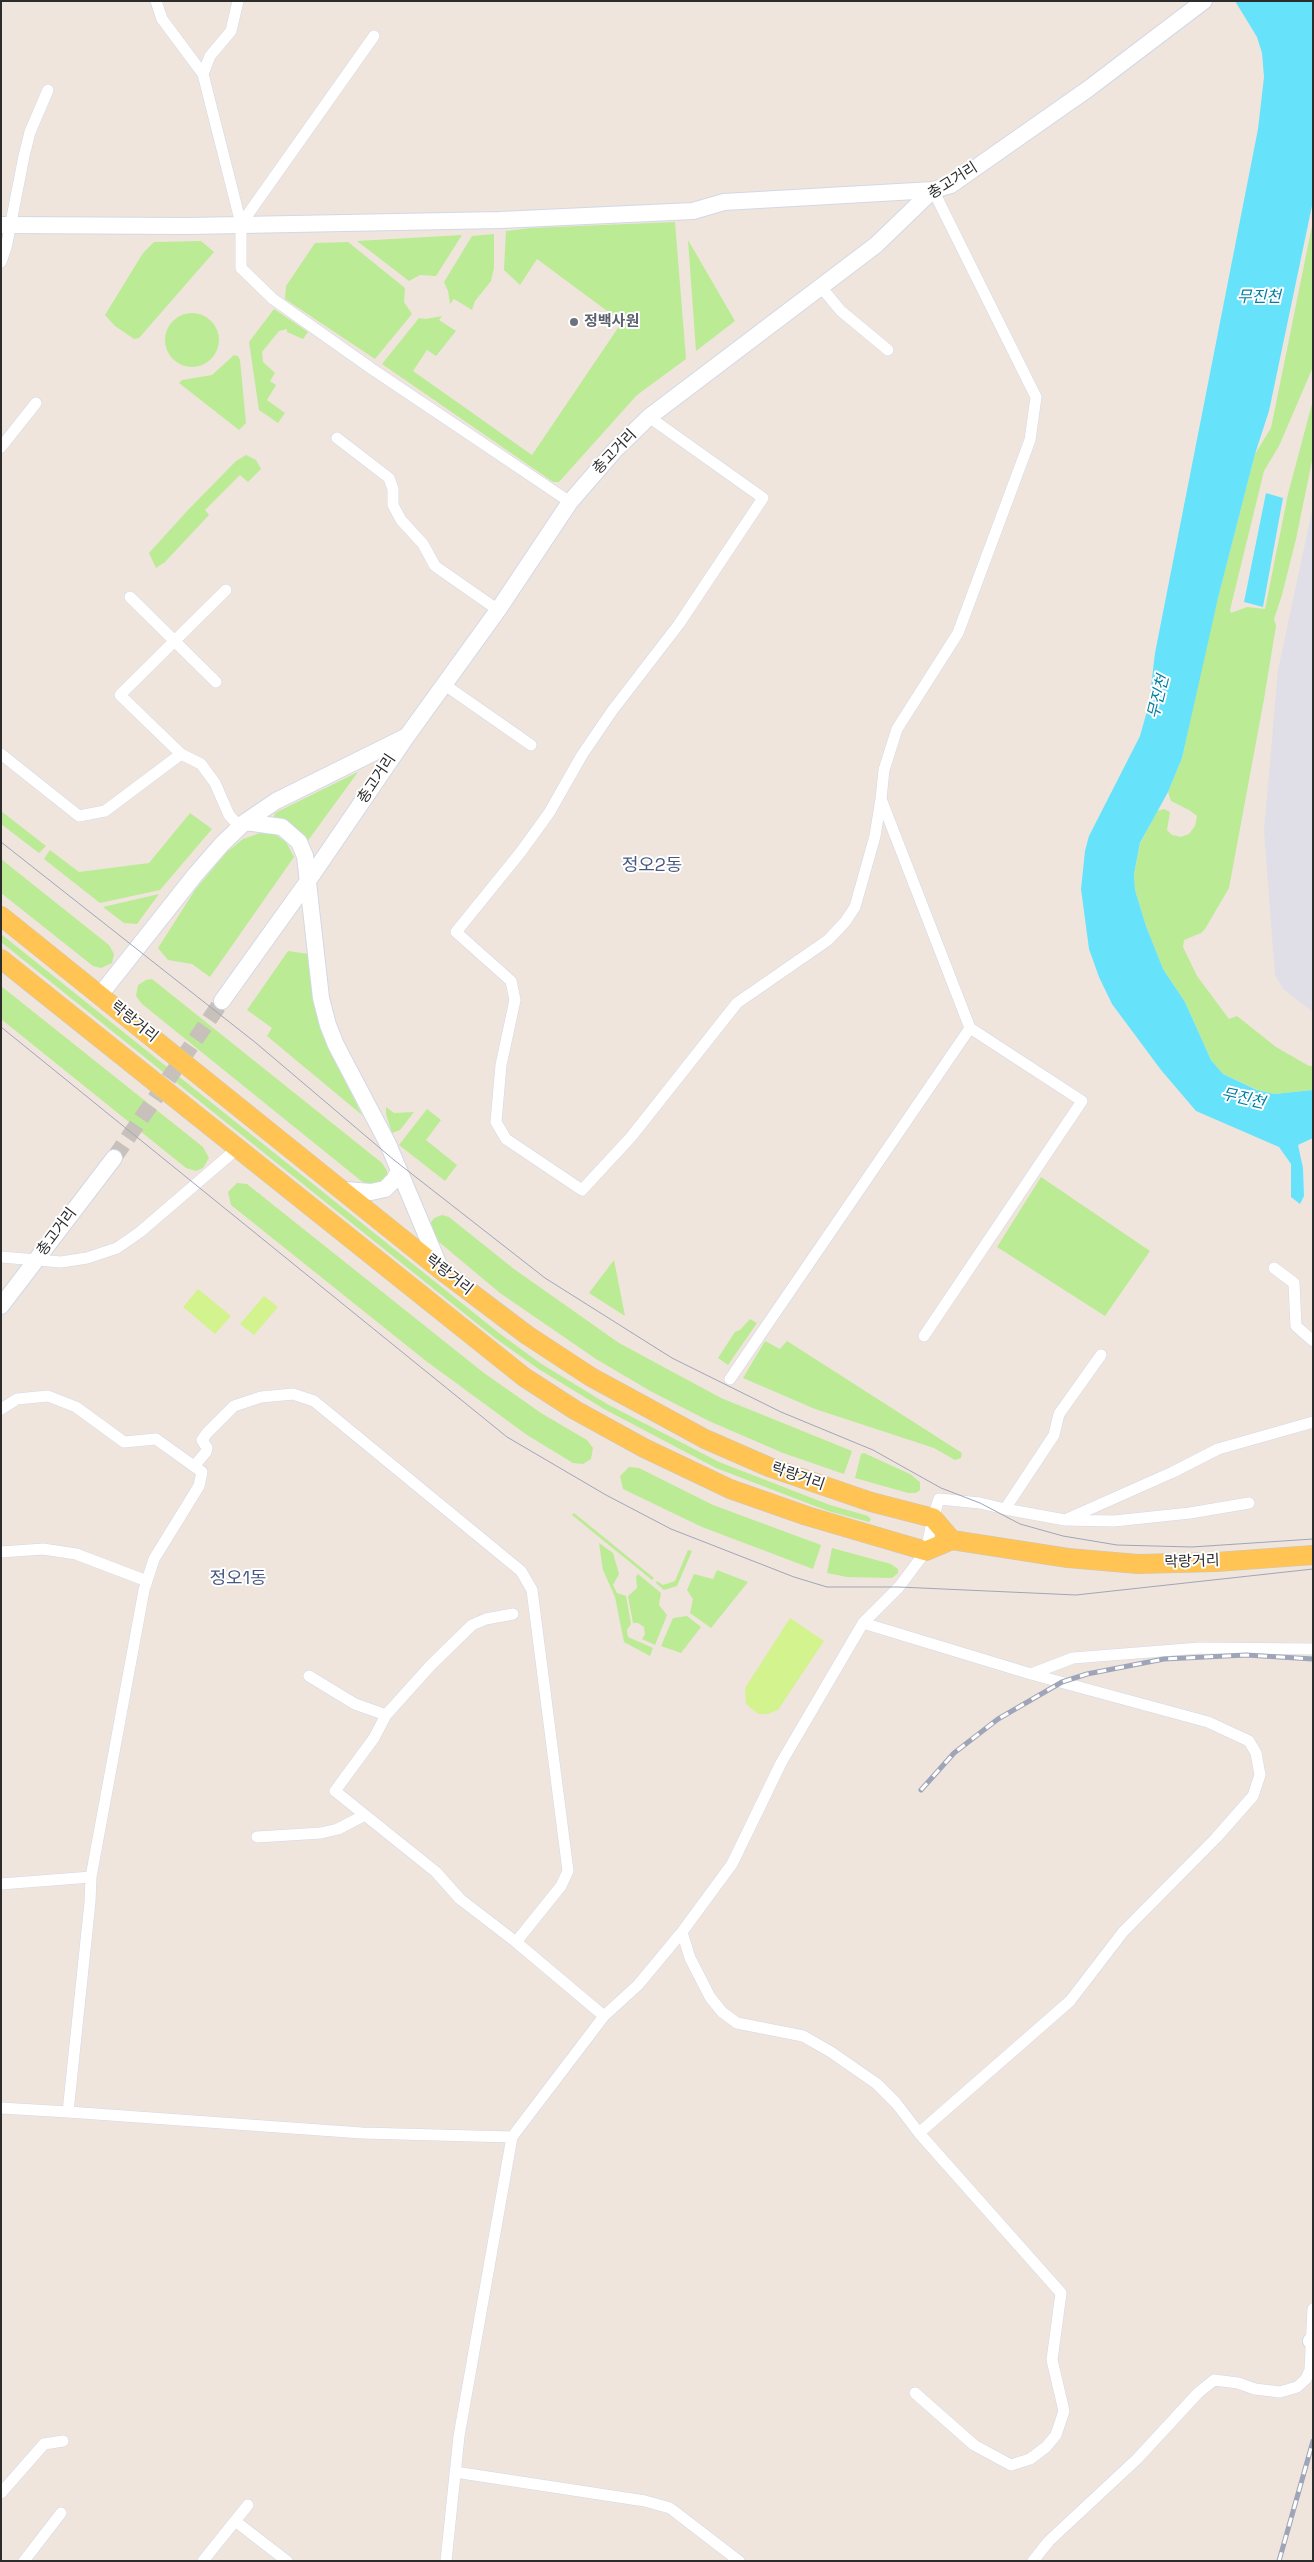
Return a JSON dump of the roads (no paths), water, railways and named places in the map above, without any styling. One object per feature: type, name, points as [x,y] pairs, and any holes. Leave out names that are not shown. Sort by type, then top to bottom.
[{"type":"main road","name":"총고거리","points":[[222,1001],[308,881],[407,736],[498,610],[570,502],[615,450],[649,417],[876,245],[933,190],[950,185],[1150,42],[1204,1]]},
{"type":"main road","points":[[6,226],[477,220],[693,211],[724,202],[933,190]]},
{"type":"main road","points":[[100,995],[195,875],[242,824],[276,801],[407,736]]},
{"type":"main road","points":[[242,824],[275,825],[294,836],[305,856],[321,998],[328,1025],[336,1045],[388,1144],[441,1270]]},
{"type":"main road","name":"락랑거리","points":[[1,916],[345,1190],[441,1270],[527,1335],[591,1377],[705,1439],[778,1470],[871,1502],[932,1518]]},
{"type":"main road","points":[[1,959],[239,1146],[428,1302],[524,1376],[575,1410],[644,1448],[730,1489],[807,1516],[926,1551],[952,1540],[932,1518]]},
{"type":"main road","name":"총고거리","points":[[1,1306],[114,1158]]},
{"type":"main road","points":[[345,1190],[371,1192],[385,1188],[394,1180],[399,1171]]},
{"type":"main road","name":"락랑거리","points":[[952,1540],[1068,1558],[1138,1564],[1216,1562],[1313,1555]]},
{"type":"street","points":[[156,1],[162,19],[203,74],[241,224],[241,268],[273,299],[372,369],[570,502]]},
{"type":"street","points":[[203,74],[210,56],[231,31],[238,1]]},
{"type":"street","points":[[241,224],[374,36]]},
{"type":"street","points":[[1,262],[6,226],[26,148],[48,90]]},
{"type":"street","points":[[649,417],[763,498],[679,624],[612,711],[582,755],[549,813],[520,853],[456,932],[511,981],[515,1000],[501,1065],[496,1122],[506,1139],[582,1190],[631,1136],[737,1003],[828,940],[856,907],[875,836],[884,770],[897,729],[958,633],[1030,440],[1036,397],[933,190]]},
{"type":"street","points":[[821,288],[841,311],[888,350]]},
{"type":"street","points":[[1,447],[36,403]]},
{"type":"street","points":[[337,438],[389,478],[393,489],[392,505],[401,520],[424,544],[435,566],[498,610]]},
{"type":"street","points":[[226,590],[120,695],[181,754],[200,764],[215,784],[229,815],[242,824]]},
{"type":"street","points":[[130,597],[216,682]]},
{"type":"street","points":[[444,685],[531,744]]},
{"type":"street","points":[[1,754],[79,816],[104,811],[181,754]]},
{"type":"street","points":[[881,799],[970,1028],[1082,1101],[924,1336]]},
{"type":"street","points":[[730,1379],[970,1028]]},
{"type":"street","points":[[1,1257],[61,1262],[87,1258],[117,1248],[140,1232],[239,1146]]},
{"type":"street","points":[[1274,1268],[1294,1282],[1296,1326],[1313,1341]]},
{"type":"street","points":[[1005,1509],[1054,1434],[1059,1414],[1101,1355]]},
{"type":"street","points":[[195,1465],[206,1452],[207,1448],[202,1440],[234,1406],[261,1397],[293,1394],[314,1401],[521,1571],[532,1590],[568,1871],[561,1886],[516,1942]]},
{"type":"street","points":[[1,1409],[17,1398],[48,1396],[76,1407],[124,1442],[156,1439],[195,1465],[202,1472],[199,1486],[154,1559],[147,1581],[91,1876],[90,1902],[68,2112]]},
{"type":"street","points":[[1065,1520],[1173,1472],[1218,1449],[1313,1422]]},
{"type":"street","points":[[446,2561],[460,2426],[512,2137],[604,2016],[638,1985],[682,1932],[732,1864],[780,1763],[863,1623],[899,1587],[926,1551],[932,1518],[940,1499],[980,1503],[1065,1520],[1114,1521],[1190,1513],[1249,1503]]},
{"type":"street","points":[[1,1552],[43,1549],[76,1554],[147,1581]]},
{"type":"street","points":[[512,1614],[486,1619],[472,1625],[386,1715],[374,1738],[336,1791],[363,1816],[436,1872],[460,1899],[516,1942],[604,2016]]},
{"type":"street","points":[[863,1623],[1031,1674],[1208,1722],[1249,1741],[1256,1753],[1260,1775],[1253,1796],[1216,1838],[1123,1932],[1070,2000],[919,2133]]},
{"type":"street","points":[[1031,1674],[1073,1658],[1200,1648],[1313,1649]]},
{"type":"street","points":[[308,1676],[355,1704],[386,1715]]},
{"type":"street","points":[[257,1837],[321,1833],[338,1829],[363,1816]]},
{"type":"street","points":[[1,1884],[91,1876]]},
{"type":"street","points":[[682,1932],[690,1958],[710,1997],[722,2012],[737,2023],[803,2036],[831,2052],[877,2084],[896,2103],[919,2133],[1062,2293],[1052,2360],[1064,2411],[1056,2435],[1046,2447],[1030,2459],[1011,2465],[974,2446],[915,2392]]},
{"type":"street","points":[[1,2108],[362,2134],[512,2137]]},
{"type":"street","points":[[1032,2561],[1214,2380],[1238,2382],[1255,2389],[1280,2392],[1297,2387],[1306,2379],[1310,2370],[1313,2309]]},
{"type":"street","points":[[1,2494],[44,2444],[63,2441]]},
{"type":"street","points":[[455,2472],[645,2501],[670,2508],[739,2561]]},
{"type":"street","points":[[203,2561],[248,2505]]},
{"type":"street","points":[[24,2561],[62,2513]]},
{"type":"street","points":[[236,2520],[287,2561]]},
{"type":"water","name":"무진천","points":[[1235,1],[1313,1],[1313,201],[1269,411],[1255,454],[1218,598],[1182,758],[1168,792],[1140,843],[1134,874],[1135,890],[1146,926],[1163,969],[1185,1002],[1211,1060],[1223,1074],[1257,1090],[1274,1094],[1313,1090],[1313,1138],[1298,1145],[1303,1168],[1304,1196],[1300,1204],[1291,1197],[1291,1164],[1279,1147],[1196,1111],[1161,1070],[1112,1004],[1099,977],[1089,949],[1081,889],[1085,851],[1089,836],[1140,736],[1149,704],[1155,653],[1258,129],[1264,77],[1262,53],[1257,37]]},
{"type":"water","points":[[1266,493],[1283,498],[1263,607],[1244,602]]},
{"type":"tunnel","points":[[114,1158],[222,1001]]},
{"type":"tram line","points":[[1,842],[256,1043],[394,1160],[545,1278],[672,1358],[781,1412],[873,1450],[941,1488],[980,1503],[1020,1524],[1063,1536],[1117,1545],[1192,1547],[1313,1539]]},
{"type":"tram line","points":[[1,1027],[507,1437],[606,1495],[671,1529],[794,1577],[827,1587],[899,1587],[1076,1595],[1313,1569]]},
{"type":"railway","points":[[921,1790],[954,1753],[998,1719],[1062,1682],[1087,1674],[1164,1659],[1246,1655],[1313,1659]]},
{"type":"railway","points":[[1279,2561],[1313,2441]]},
{"type":"place","name":"정백사원","points":[[574,322]]},
{"type":"district","name":"정오2동","points":[[652,866]]},
{"type":"district","name":"정오1동","points":[[238,1579]]}]
